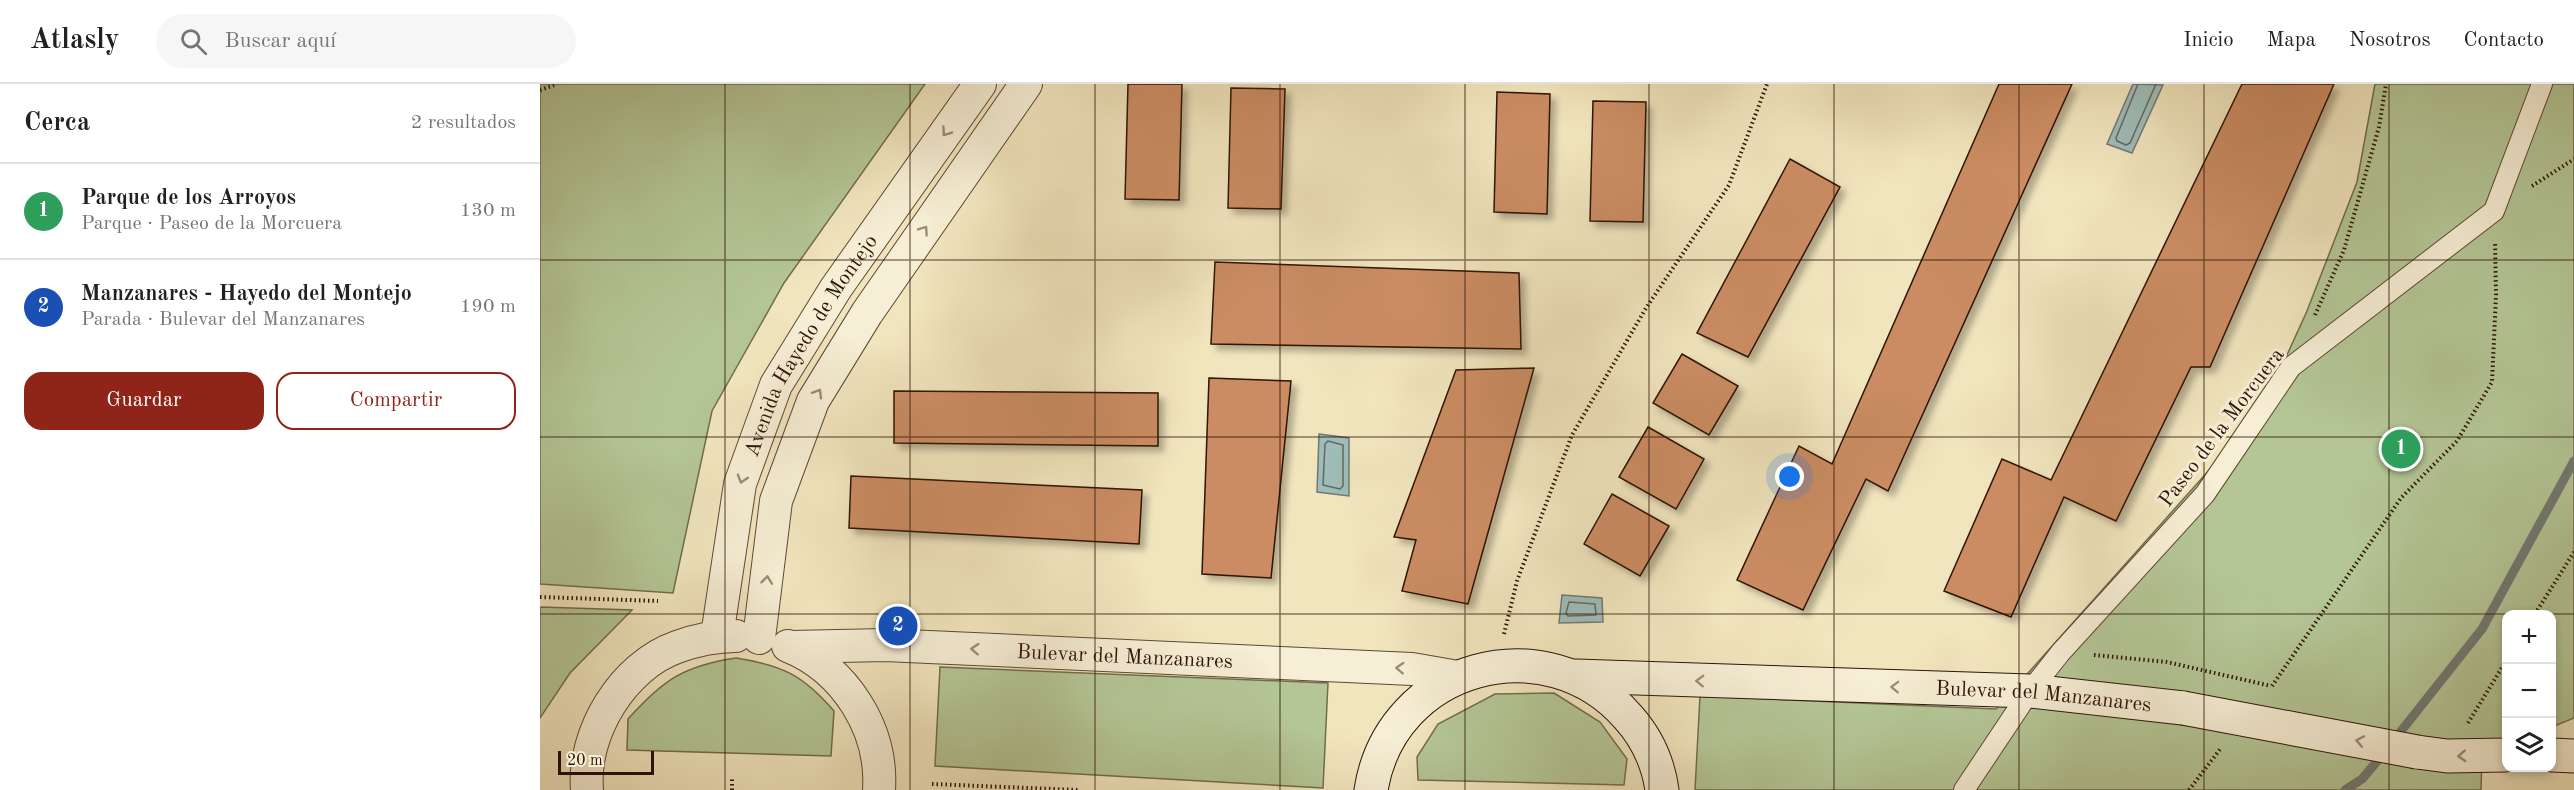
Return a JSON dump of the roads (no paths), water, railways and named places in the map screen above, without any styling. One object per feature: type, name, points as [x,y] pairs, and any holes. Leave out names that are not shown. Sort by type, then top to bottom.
[{"type":"main road","points":[[1371,790],[1374,772],[1387,740],[1408,711],[1427,694],[1458,677],[1496,666],[1537,666],[1576,676],[1613,700],[1642,732],[1659,771],[1662,790]]},
{"type":"main road","name":"Bulevar del Manzanares","points":[[1576,676],[2030,691],[2183,708],[2432,754],[2502,755]]},
{"type":"main road","points":[[2556,755],[2574,756]]},
{"type":"street","name":"Avenida Hayedo de Montejo","points":[[717,636],[740,484],[777,385],[836,288],[980,84]]},
{"type":"street","points":[[759,638],[776,501],[813,401],[867,313],[1026,84]]},
{"type":"street","name":"Paseo de la Morcuera","points":[[1964,790],[2030,691],[2061,652],[2205,494],[2291,367],[2494,211],[2542,84]]},
{"type":"street","points":[[587,790],[592,739],[610,701],[639,669],[675,647],[717,636],[759,638],[790,647],[839,680],[857,703],[870,729],[878,758],[879,790]]},
{"type":"street","name":"Bulevar del Manzanares","points":[[790,647],[885,645],[952,648],[1412,669],[1458,677]]},
{"type":"water","points":[[2133,84],[2163,85],[2132,153],[2107,144]]},
{"type":"water","points":[[1319,434],[1349,438],[1349,496],[1317,492]]},
{"type":"water","points":[[1562,595],[1602,598],[1603,622],[1559,623]]},
{"type":"waterway","points":[[2394,740],[2482,629],[2574,461]]},
{"type":"waterway","points":[[2345,790],[2362,779],[2384,753]]},
{"type":"place","name":"Parque de los Arroyos","points":[[2401,449]]},
{"type":"place","name":"Manzanares - Hayedo del Montejo","points":[[898,626]]}]
